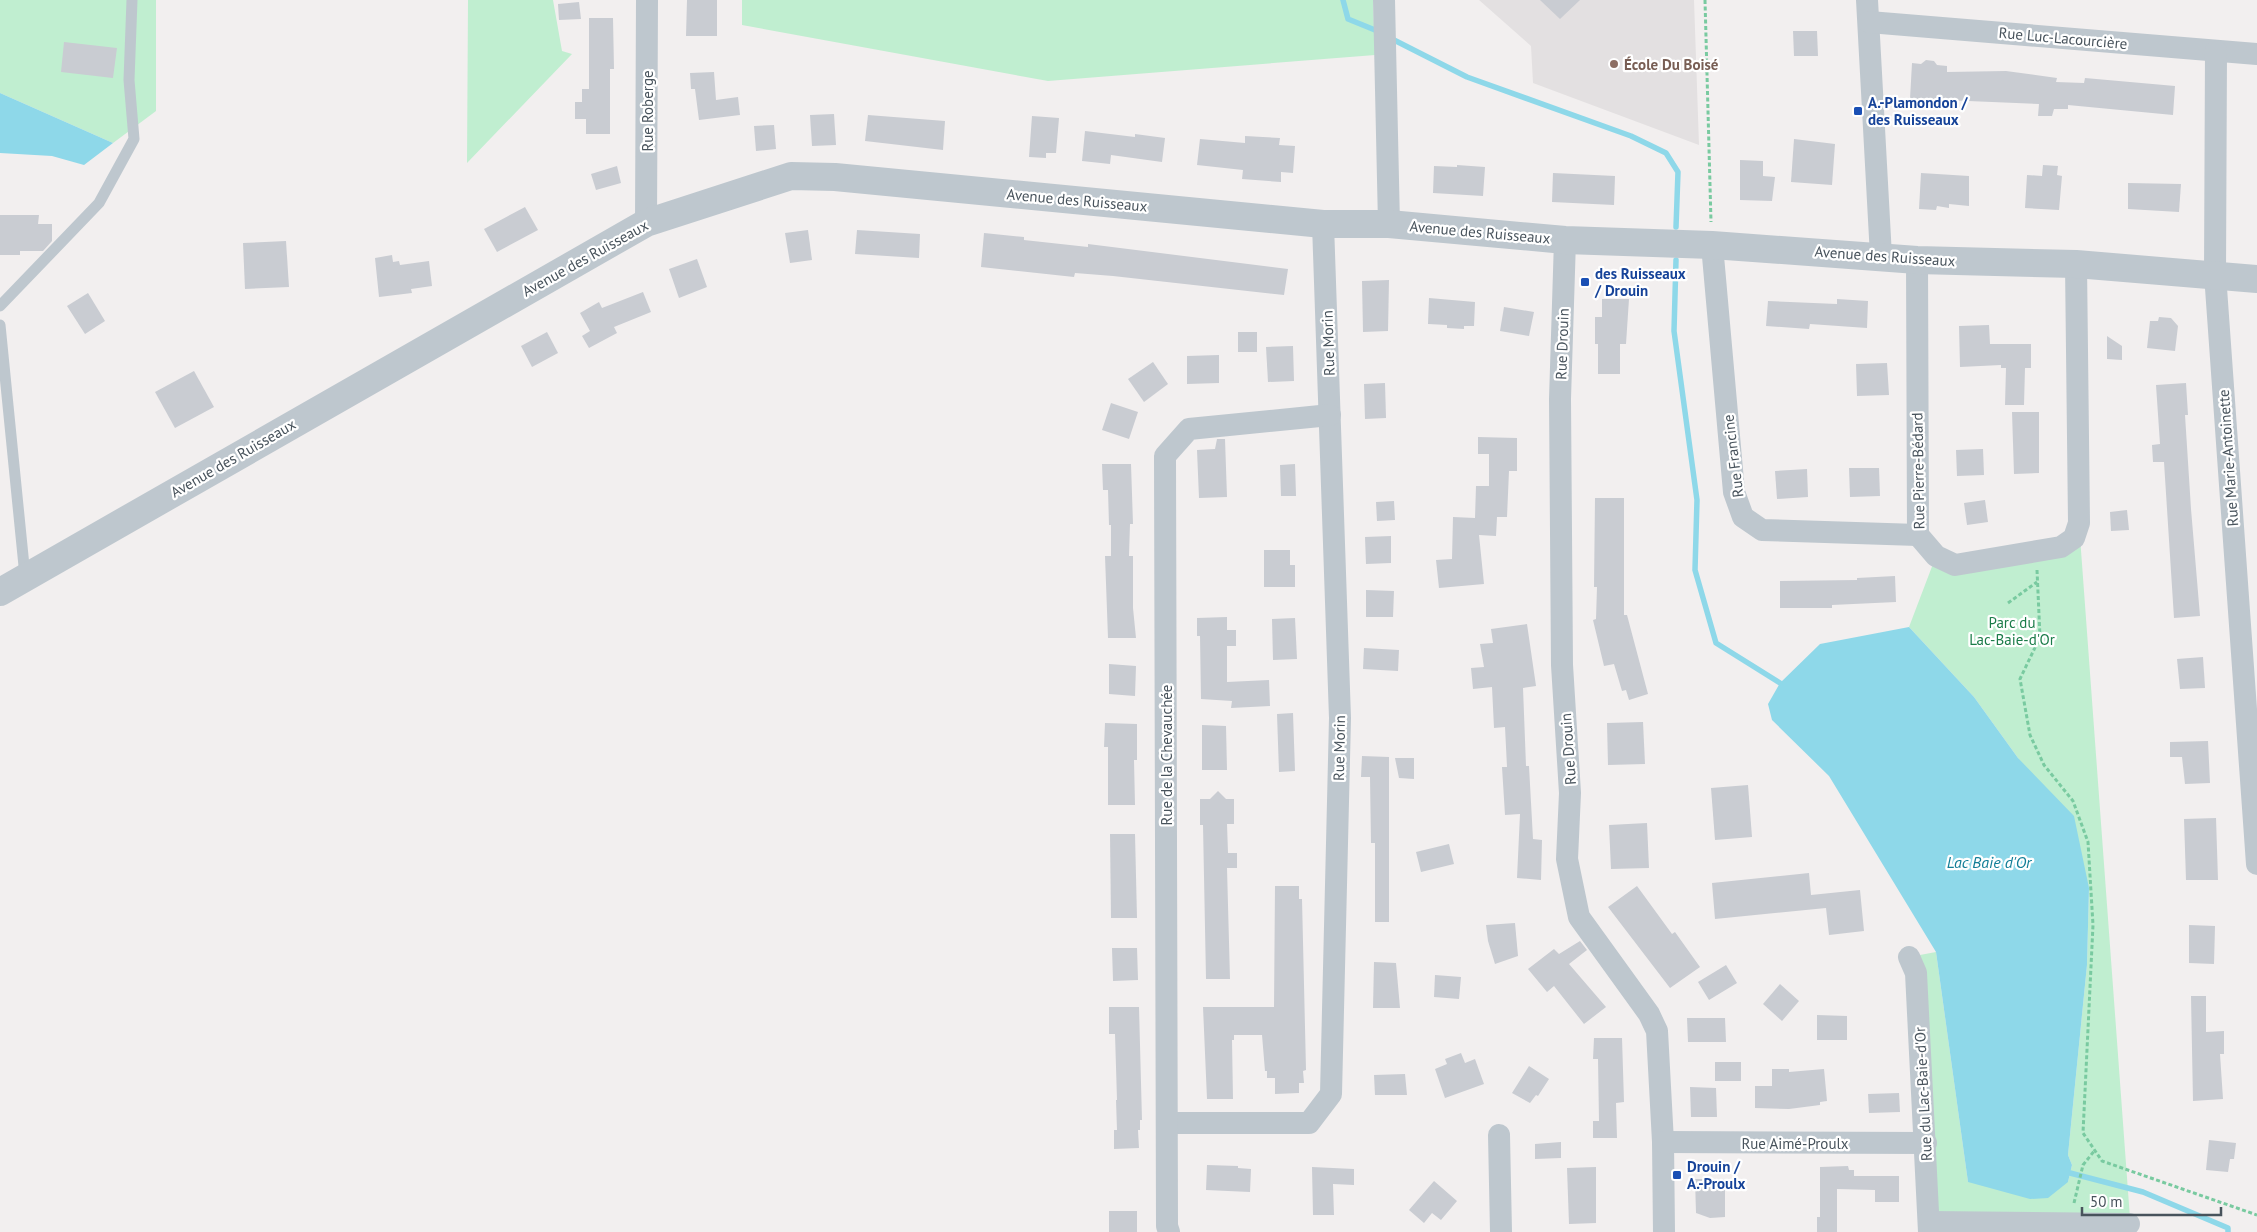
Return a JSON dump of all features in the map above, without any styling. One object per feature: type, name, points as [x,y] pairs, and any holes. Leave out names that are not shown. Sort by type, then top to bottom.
[{"type":"street","name":"Rue Roberge","points":[[646,223],[647,0]]},
{"type":"street","points":[[1384,0],[1389,224]]},
{"type":"street","points":[[1868,11],[1881,256]]},
{"type":"street","name":"Rue Luc-Lacourcière","points":[[1868,11],[2216,51],[2257,54]]},
{"type":"street","name":"Rue Marie-Antoinette","points":[[2216,51],[2215,274],[2257,864]]},
{"type":"street","name":"Avenue des Ruisseaux","points":[[0,592],[646,223],[791,176],[835,177],[1323,224],[1389,224],[1565,240],[1712,245],[1917,260],[2076,264],[2215,274],[2257,279]]},
{"type":"street","name":"Rue Morin","points":[[1167,1124],[1309,1123],[1331,1094],[1340,718],[1323,224]]},
{"type":"street","name":"Rue Drouin","points":[[1565,240],[1560,408],[1562,664],[1570,794],[1567,859],[1579,917],[1649,1014],[1657,1030],[1663,1142],[1664,1232]]},
{"type":"street","name":"Rue Francine","points":[[1712,245],[1734,492],[1743,517],[1762,530],[1918,535]]},
{"type":"street","name":"Rue Pierre-Bédard","points":[[1917,260],[1918,535],[1936,556],[1955,566],[2061,547],[2074,538],[2078,524],[2076,264]]},
{"type":"street","name":"Rue de la Chevauchée","points":[[1169,1232],[1167,1226],[1165,456],[1189,429],[1330,415]]},
{"type":"street","name":"Rue du Lac-Baie-d'Or","points":[[1909,957],[1916,972],[1929,1227]]},
{"type":"street","points":[[1500,1135],[1501,1232]]},
{"type":"street","name":"Rue Aimé-Proulx","points":[[1663,1142],[1926,1143]]},
{"type":"street","points":[[1929,1227],[2129,1224]]},
{"type":"lane","points":[[0,306],[100,203],[134,139],[129,80],[132,0]]},
{"type":"lane","points":[[0,325],[25,576]]},
{"type":"path","points":[[1705,0],[1712,245]]},
{"type":"path","points":[[2036,552],[2040,637],[2020,679],[2030,735],[2044,765],[2073,801],[2088,842],[2093,925],[2083,1133],[2102,1161],[2257,1215]]},
{"type":"path","points":[[2008,603],[2038,582]]},
{"type":"path","points":[[2078,1188],[2083,1165],[2095,1150]]},
{"type":"shaded area","name":"École Du Boisé","points":[[1479,0],[1694,0],[1699,145],[1533,83],[1531,46]]},
{"type":"green space","points":[[0,0],[156,0],[156,111],[113,143],[0,93]]},
{"type":"green space","points":[[468,0],[553,0],[562,51],[572,54],[467,163]]},
{"type":"green space","points":[[742,0],[1373,0],[1375,55],[1048,81],[742,25]]},
{"type":"green space","name":"Parc du Lac-Baie-d'Or","points":[[2079,523],[2131,1232],[1929,1222],[1909,957],[1936,952],[1968,1182],[2068,1182],[2072,1165],[2068,1155],[2087,965],[2089,888],[2018,758],[1974,697],[1909,627],[1936,556],[2061,547]]},
{"type":"water","points":[[0,93],[113,143],[84,165],[52,156],[0,153]]},
{"type":"water","name":"Lac Baie d'Or","points":[[1909,627],[1974,697],[2018,758],[2074,816],[2089,888],[2087,965],[2068,1155],[2072,1165],[2068,1182],[2048,1198],[2030,1199],[1968,1182],[1936,952],[1829,776],[1772,720],[1768,704],[1780,683],[1820,644]]},
{"type":"building","points":[[687,0],[717,0],[717,36],[686,36]]},
{"type":"building","points":[[1540,0],[1580,0],[1560,19]]},
{"type":"building","points":[[579,2],[581,19],[559,20],[558,4]]},
{"type":"building","points":[[589,18],[613,18],[614,69],[610,69],[610,134],[586,134],[586,119],[575,119],[575,102],[582,102],[582,89],[589,89]]},
{"type":"building","points":[[1793,31],[1817,31],[1818,56],[1794,56]]},
{"type":"building","points":[[64,42],[117,48],[113,78],[61,72]]},
{"type":"building","points":[[1926,60],[1934,61],[1937,65],[1947,66],[1947,72],[2006,71],[2057,78],[2056,82],[2084,83],[2085,78],[2175,86],[2173,115],[2068,105],[2068,109],[2054,109],[2052,116],[2038,116],[2039,104],[1944,100],[1944,103],[1910,99],[1912,63],[1921,64]]},
{"type":"building","points":[[714,72],[716,100],[738,97],[740,115],[699,120],[695,89],[691,89],[690,73]]},
{"type":"building","points":[[834,114],[836,145],[812,146],[810,115]]},
{"type":"building","points":[[868,115],[945,121],[943,150],[865,141]]},
{"type":"building","points":[[1032,116],[1059,118],[1056,153],[1046,153],[1046,158],[1029,157]]},
{"type":"building","points":[[774,125],[776,149],[756,151],[754,126]]},
{"type":"building","points":[[1085,131],[1135,137],[1135,134],[1165,138],[1162,162],[1111,155],[1110,164],[1082,161]]},
{"type":"building","points":[[1245,136],[1280,138],[1279,145],[1295,146],[1293,173],[1281,172],[1281,182],[1242,179],[1243,170],[1197,165],[1200,139],[1245,143]]},
{"type":"building","points":[[1794,139],[1835,144],[1832,185],[1791,182]]},
{"type":"building","points":[[1740,160],[1763,161],[1763,176],[1775,177],[1772,201],[1740,200]]},
{"type":"building","points":[[1457,165],[1485,167],[1483,196],[1433,193],[1434,166],[1457,167]]},
{"type":"building","points":[[2043,165],[2058,166],[2057,175],[2062,176],[2059,210],[2025,208],[2027,175],[2042,176]]},
{"type":"building","points":[[617,166],[621,183],[596,190],[591,174]]},
{"type":"building","points":[[1553,173],[1615,176],[1614,205],[1552,202]]},
{"type":"building","points":[[1921,173],[1969,176],[1969,206],[1949,204],[1949,208],[1937,206],[1936,210],[1919,209]]},
{"type":"building","points":[[2128,183],[2181,184],[2179,212],[2128,209]]},
{"type":"building","points":[[525,207],[538,230],[497,252],[484,229]]},
{"type":"building","points":[[0,215],[39,215],[38,224],[52,224],[52,241],[43,251],[20,251],[20,255],[0,255]]},
{"type":"building","points":[[808,230],[812,260],[790,263],[785,233]]},
{"type":"building","points":[[857,230],[920,234],[919,258],[855,254]]},
{"type":"building","points":[[984,233],[1024,237],[1024,240],[1088,247],[1088,244],[1288,269],[1284,295],[1113,276],[1075,273],[1074,277],[981,267]]},
{"type":"building","points":[[286,241],[289,287],[245,289],[243,243]]},
{"type":"building","points":[[392,255],[393,262],[399,261],[400,265],[429,261],[432,286],[411,289],[412,293],[379,297],[375,258]]},
{"type":"building","points":[[697,259],[707,287],[679,298],[669,269]]},
{"type":"building","points":[[1389,280],[1388,331],[1363,332],[1362,281]]},
{"type":"building","points":[[643,292],[651,312],[614,327],[617,333],[589,348],[582,336],[590,331],[580,313],[599,302],[602,308]]},
{"type":"building","points":[[88,293],[105,321],[85,334],[67,306]]},
{"type":"building","points":[[1429,298],[1475,302],[1474,326],[1464,326],[1464,329],[1447,328],[1447,325],[1428,324]]},
{"type":"building","points":[[1602,299],[1629,299],[1626,344],[1620,344],[1620,374],[1598,374],[1598,344],[1595,344],[1595,317],[1602,317]]},
{"type":"building","points":[[1837,299],[1868,301],[1867,328],[1810,324],[1809,329],[1766,326],[1768,301],[1837,304]]},
{"type":"building","points":[[1504,307],[1534,312],[1529,336],[1500,331]]},
{"type":"building","points":[[2159,317],[2171,318],[2178,326],[2175,351],[2147,348],[2150,321],[2158,321]]},
{"type":"building","points":[[1989,325],[1990,344],[2031,344],[2031,368],[2025,368],[2024,405],[2005,405],[2006,368],[2001,368],[2001,365],[1960,367],[1959,326]]},
{"type":"building","points":[[547,332],[558,353],[532,367],[521,346]]},
{"type":"building","points":[[1238,332],[1257,332],[1257,352],[1238,352]]},
{"type":"building","points":[[2107,336],[2122,346],[2122,360],[2107,359]]},
{"type":"building","points":[[1293,346],[1294,381],[1268,382],[1266,347]]},
{"type":"building","points":[[1219,355],[1219,383],[1187,384],[1187,356]]},
{"type":"building","points":[[1153,362],[1168,384],[1144,402],[1128,379]]},
{"type":"building","points":[[1887,363],[1889,395],[1857,396],[1856,364]]},
{"type":"building","points":[[194,371],[214,407],[175,428],[155,392]]},
{"type":"building","points":[[1385,383],[1386,418],[1365,419],[1364,384]]},
{"type":"building","points":[[2186,383],[2188,415],[2185,415],[2200,616],[2174,618],[2164,462],[2153,462],[2152,445],[2160,444],[2156,385]]},
{"type":"building","points":[[1111,403],[1138,412],[1129,439],[1102,430]]},
{"type":"building","points":[[2012,412],[2039,412],[2039,473],[2014,474]]},
{"type":"building","points":[[1478,437],[1517,438],[1517,471],[1509,471],[1507,517],[1497,517],[1496,536],[1479,535],[1484,584],[1439,588],[1436,560],[1452,559],[1453,517],[1475,518],[1476,486],[1489,486],[1489,454],[1478,454]]},
{"type":"building","points":[[1217,439],[1225,439],[1227,497],[1199,498],[1197,450],[1215,449]]},
{"type":"building","points":[[1983,449],[1984,475],[1957,476],[1956,450]]},
{"type":"building","points":[[1102,464],[1131,464],[1133,524],[1130,524],[1129,556],[1133,556],[1133,608],[1136,638],[1108,638],[1105,556],[1111,556],[1111,525],[1109,525],[1108,490],[1103,490]]},
{"type":"building","points":[[1295,464],[1296,496],[1281,496],[1280,465]]},
{"type":"building","points":[[1849,468],[1879,468],[1880,496],[1850,497]]},
{"type":"building","points":[[1807,469],[1808,497],[1777,499],[1775,471]]},
{"type":"building","points":[[1595,498],[1624,498],[1624,615],[1627,615],[1648,694],[1629,700],[1626,690],[1622,691],[1614,664],[1604,666],[1593,620],[1596,619],[1597,587],[1594,587]]},
{"type":"building","points":[[1985,500],[1988,522],[1967,525],[1964,503]]},
{"type":"building","points":[[1394,501],[1395,520],[1377,521],[1376,502]]},
{"type":"building","points":[[2127,510],[2129,530],[2111,531],[2110,512]]},
{"type":"building","points":[[1391,536],[1391,563],[1366,564],[1365,537]]},
{"type":"building","points":[[1264,550],[1290,550],[1290,565],[1295,565],[1295,587],[1264,587]]},
{"type":"building","points":[[1895,576],[1896,602],[1832,605],[1832,608],[1780,608],[1780,581],[1857,580],[1857,578]]},
{"type":"building","points":[[1366,590],[1394,591],[1393,617],[1366,617]]},
{"type":"building","points":[[1227,617],[1227,630],[1236,630],[1236,646],[1227,646],[1227,682],[1269,680],[1270,706],[1231,708],[1232,701],[1201,699],[1200,636],[1197,636],[1197,618]]},
{"type":"building","points":[[1295,618],[1297,659],[1273,660],[1272,619]]},
{"type":"building","points":[[1527,624],[1536,686],[1523,688],[1526,766],[1529,766],[1533,839],[1542,840],[1541,880],[1517,878],[1520,814],[1505,815],[1502,767],[1507,767],[1505,727],[1494,728],[1492,687],[1473,689],[1471,668],[1484,667],[1480,644],[1493,643],[1491,629]]},
{"type":"building","points":[[1364,648],[1399,650],[1398,671],[1363,669]]},
{"type":"building","points":[[2203,657],[2205,688],[2180,689],[2177,659]]},
{"type":"building","points":[[1109,664],[1136,666],[1135,696],[1109,694]]},
{"type":"building","points":[[1293,713],[1295,771],[1279,772],[1277,714]]},
{"type":"building","points":[[1643,722],[1645,764],[1608,765],[1607,723]]},
{"type":"building","points":[[1105,723],[1137,724],[1137,760],[1134,760],[1135,805],[1108,805],[1108,747],[1104,747]]},
{"type":"building","points":[[1202,725],[1226,726],[1227,770],[1202,770]]},
{"type":"building","points":[[2208,741],[2210,783],[2185,784],[2182,757],[2170,757],[2170,742]]},
{"type":"building","points":[[1362,756],[1389,757],[1389,922],[1375,922],[1375,843],[1371,843],[1370,777],[1361,777]]},
{"type":"building","points":[[1395,758],[1414,758],[1414,779],[1399,778]]},
{"type":"building","points":[[1748,785],[1752,837],[1715,840],[1711,788]]},
{"type":"building","points":[[1218,791],[1226,799],[1234,799],[1234,824],[1227,824],[1228,853],[1237,853],[1237,868],[1227,868],[1230,979],[1206,979],[1203,825],[1200,825],[1200,799],[1210,799]]},
{"type":"building","points":[[2216,818],[2218,880],[2186,880],[2184,819]]},
{"type":"building","points":[[1647,823],[1649,868],[1611,869],[1609,825]]},
{"type":"building","points":[[1110,834],[1135,834],[1137,918],[1111,918]]},
{"type":"building","points":[[1449,844],[1454,864],[1421,872],[1416,852]]},
{"type":"building","points":[[1809,873],[1811,895],[1860,890],[1864,931],[1829,935],[1826,908],[1715,919],[1712,883]]},
{"type":"building","points":[[1275,886],[1299,886],[1299,899],[1302,899],[1306,1070],[1303,1071],[1304,1083],[1299,1083],[1299,1093],[1275,1094],[1275,1078],[1267,1078],[1267,1071],[1265,1071],[1262,1035],[1234,1035],[1234,1040],[1232,1040],[1233,1099],[1207,1099],[1203,1007],[1274,1007]]},
{"type":"building","points":[[1637,886],[1672,934],[1675,932],[1700,967],[1670,988],[1608,907]]},
{"type":"building","points":[[1515,923],[1518,956],[1495,964],[1488,941],[1486,925]]},
{"type":"building","points":[[2189,925],[2215,926],[2214,964],[2189,963]]},
{"type":"building","points":[[1580,941],[1587,950],[1569,964],[1606,1007],[1584,1024],[1554,986],[1547,992],[1528,969],[1554,949],[1559,954]]},
{"type":"building","points":[[1112,948],[1137,948],[1138,980],[1113,981]]},
{"type":"building","points":[[1374,962],[1396,963],[1400,1008],[1373,1008]]},
{"type":"building","points":[[1726,965],[1737,983],[1709,1000],[1698,982]]},
{"type":"building","points":[[1435,975],[1461,977],[1459,999],[1434,997]]},
{"type":"building","points":[[1780,984],[1799,1001],[1782,1021],[1763,1004]]},
{"type":"building","points":[[2191,996],[2206,996],[2206,1032],[2224,1031],[2224,1054],[2220,1054],[2223,1099],[2193,1101]]},
{"type":"building","points":[[1109,1007],[1139,1007],[1142,1120],[1140,1120],[1140,1130],[1138,1130],[1139,1148],[1114,1149],[1114,1130],[1117,1130],[1115,1034],[1109,1034]]},
{"type":"building","points":[[1817,1015],[1847,1016],[1847,1040],[1817,1040]]},
{"type":"building","points":[[1687,1018],[1725,1018],[1726,1042],[1688,1042]]},
{"type":"building","points":[[1594,1038],[1622,1038],[1624,1102],[1616,1103],[1617,1138],[1593,1138],[1593,1121],[1599,1121],[1598,1059],[1593,1059]]},
{"type":"building","points":[[1461,1053],[1465,1063],[1475,1059],[1484,1084],[1445,1098],[1435,1069],[1447,1064],[1445,1059]]},
{"type":"building","points":[[1715,1062],[1741,1062],[1741,1081],[1715,1081]]},
{"type":"building","points":[[1529,1066],[1549,1079],[1538,1096],[1536,1095],[1530,1103],[1512,1093]]},
{"type":"building","points":[[1772,1069],[1789,1069],[1789,1072],[1824,1069],[1827,1101],[1820,1102],[1820,1105],[1789,1109],[1755,1108],[1755,1086],[1772,1086]]},
{"type":"building","points":[[1405,1074],[1407,1095],[1375,1095],[1374,1075]]},
{"type":"building","points":[[1690,1087],[1716,1088],[1717,1117],[1691,1117]]},
{"type":"building","points":[[1899,1093],[1900,1112],[1869,1113],[1868,1094]]},
{"type":"building","points":[[2209,1140],[2236,1143],[2234,1159],[2230,1159],[2228,1172],[2206,1170]]},
{"type":"building","points":[[1561,1142],[1561,1158],[1535,1159],[1535,1144]]},
{"type":"building","points":[[1207,1165],[1238,1166],[1238,1168],[1251,1169],[1250,1192],[1206,1190]]},
{"type":"building","points":[[1848,1166],[1849,1170],[1854,1170],[1854,1176],[1899,1176],[1899,1202],[1875,1202],[1875,1190],[1837,1189],[1837,1232],[1817,1232],[1817,1217],[1820,1217],[1820,1167]]},
{"type":"building","points":[[1312,1167],[1354,1169],[1354,1185],[1333,1184],[1334,1215],[1313,1215]]},
{"type":"building","points":[[1596,1167],[1596,1223],[1569,1224],[1567,1168]]},
{"type":"building","points":[[1695,1179],[1725,1179],[1725,1217],[1710,1218],[1696,1213]]},
{"type":"building","points":[[1434,1181],[1457,1201],[1441,1220],[1432,1213],[1424,1223],[1409,1210]]},
{"type":"building","points":[[1109,1211],[1137,1211],[1137,1232],[1109,1232]]},
{"type":"waterway","points":[[1343,0],[1348,19],[1375,30]]},
{"type":"waterway","points":[[1394,40],[1467,77],[1631,136],[1666,153],[1678,172],[1676,227]]},
{"type":"waterway","points":[[1676,260],[1674,331],[1697,500],[1695,570],[1716,643],[1780,683]]},
{"type":"waterway","points":[[2070,1173],[2143,1192],[2228,1228],[2228,1232]]},
{"type":"place","name":"École Du Boisé","points":[[1614,64]]},
{"type":"place","name":"A.-Plamondon / des Ruisseaux","points":[[1858,111]]},
{"type":"place","name":"des Ruisseaux / Drouin","points":[[1585,282]]},
{"type":"place","name":"Drouin / A.-Proulx","points":[[1677,1175]]}]
